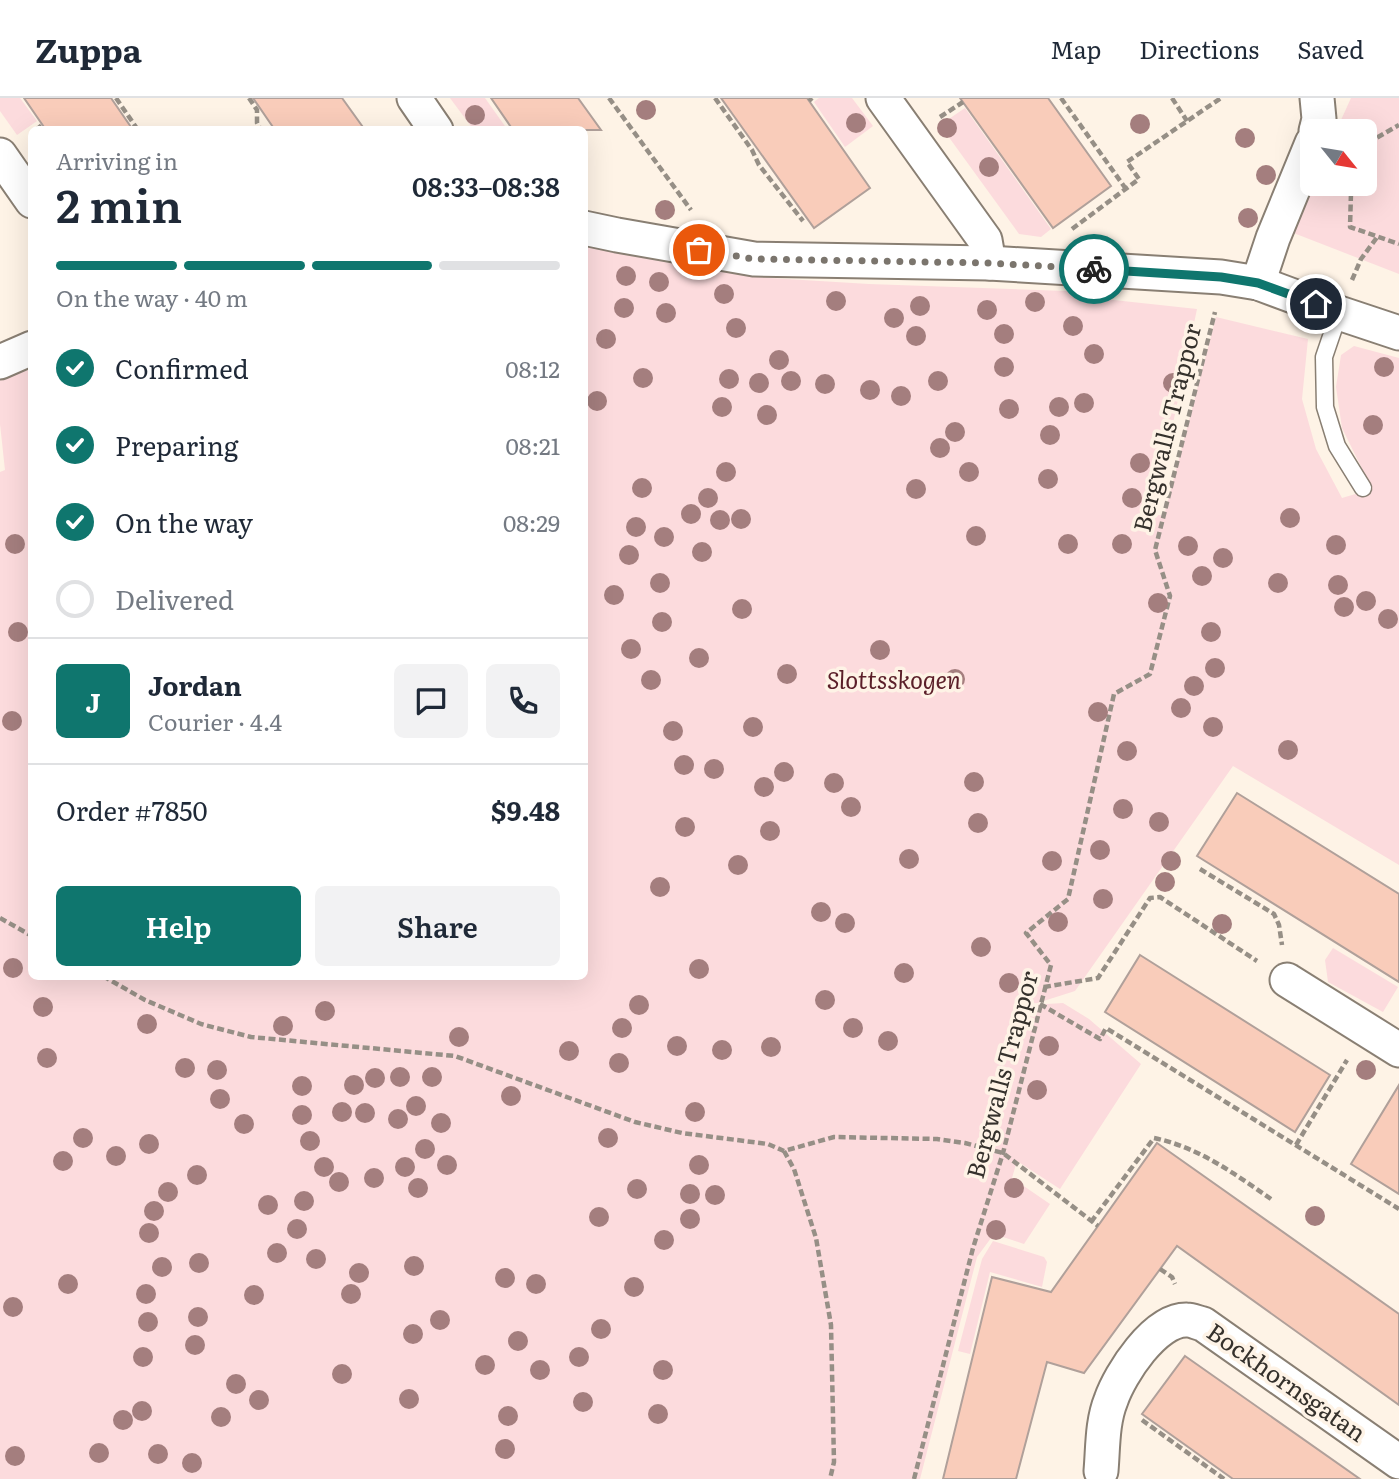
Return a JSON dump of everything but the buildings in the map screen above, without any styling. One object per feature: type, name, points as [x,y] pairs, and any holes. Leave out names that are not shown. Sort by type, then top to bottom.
[{"type":"street","points":[[414,98],[433,126]]},
{"type":"street","points":[[883,98],[985,240],[989,263]]},
{"type":"street","points":[[1317,98],[1319,119]]},
{"type":"street","points":[[0,155],[28,195]]},
{"type":"street","points":[[1258,283],[1300,172]]},
{"type":"street","points":[[588,229],[754,259],[989,263],[1221,277],[1258,283],[1399,334]]},
{"type":"street","points":[[0,362],[28,350]]},
{"type":"street","points":[[1287,980],[1399,1050]]},
{"type":"street","name":"Bockhornsgatan","points":[[1101,1471],[1104,1431],[1110,1401],[1128,1366],[1152,1335],[1171,1324],[1186,1320],[1203,1324],[1399,1462]]},
{"type":"lane","points":[[1339,313],[1324,357],[1325,407],[1337,446],[1363,488]]},
{"type":"path","points":[[116,98],[135,126]]},
{"type":"path","points":[[249,98],[257,110],[259,126]]},
{"type":"path","points":[[609,98],[693,212]]},
{"type":"path","points":[[715,98],[752,150],[759,165],[808,228]]},
{"type":"path","points":[[1061,98],[1126,189]]},
{"type":"path","points":[[1171,98],[1187,121]]},
{"type":"path","points":[[1072,230],[1139,179],[1126,162],[1221,98]]},
{"type":"path","points":[[931,124],[962,102]]},
{"type":"path","points":[[1377,138],[1399,125]]},
{"type":"path","points":[[1351,196],[1350,227],[1399,244]]},
{"type":"path","points":[[1339,313],[1361,259],[1378,236]]},
{"type":"path","name":"Bergwalls Trappor","points":[[914,1479],[973,1248],[1003,1153],[1051,965],[1026,933],[1068,898],[1114,694],[1150,674],[1170,596],[1156,550],[1214,316]]},
{"type":"path","points":[[1200,869],[1274,914],[1279,925],[1287,980]]},
{"type":"path","points":[[1044,987],[1098,978],[1150,898],[1160,897],[1287,980]]},
{"type":"path","points":[[0,918],[28,934]]},
{"type":"path","points":[[110,980],[145,1000],[201,1024],[251,1037],[455,1056],[635,1122],[682,1133],[768,1144],[784,1151],[834,1137],[937,1139],[965,1143],[1003,1153],[1098,1226]]},
{"type":"path","points":[[1040,1004],[1100,1038],[1106,1028],[1399,1209]]},
{"type":"path","points":[[1296,1145],[1365,1029]]},
{"type":"path","points":[[1091,1222],[1154,1138],[1166,1140],[1214,1160],[1271,1199]]},
{"type":"path","points":[[784,1151],[793,1169],[816,1238],[831,1325],[834,1462],[830,1479]]},
{"type":"path","points":[[1160,1269],[1172,1278],[1176,1288]]},
{"type":"path","points":[[1140,1419],[1224,1479]]},
{"type":"green space","points":[[0,98],[20,98],[37,121],[17,135],[0,111]]},
{"type":"green space","points":[[450,98],[485,98],[505,126],[471,126]]},
{"type":"green space","points":[[819,98],[852,98],[873,126],[845,147],[814,102]]},
{"type":"green space","points":[[1351,98],[1399,98],[1399,274],[1291,232],[1308,196],[1377,196],[1377,119],[1341,119]]},
{"type":"green space","points":[[965,108],[1051,229],[1041,237],[1019,234],[940,125]]},
{"type":"green space","name":"Slottsskogen","points":[[588,247],[770,278],[1093,292],[1095,298],[1197,309],[1154,514],[1164,516],[1216,317],[1308,339],[1302,399],[1316,449],[1342,498],[1372,489],[1342,428],[1336,387],[1341,355],[1354,346],[1399,358],[1399,865],[1233,766],[1075,991],[1031,1005],[1063,1003],[1089,1019],[1141,1064],[1060,1189],[1017,1161],[1012,1178],[1050,1204],[1024,1244],[994,1234],[977,1257],[920,1479],[0,1479],[0,472],[5,470],[0,424],[0,380],[28,370],[28,980],[588,980]]},
{"type":"green space","points":[[1333,948],[1398,987],[1383,1012],[1328,982],[1325,960]]},
{"type":"green space","points":[[993,1241],[1044,1257],[1047,1262],[1042,1287],[990,1272],[970,1354],[958,1351],[982,1259]]},
{"type":"way so far","points":[[699,250],[754,259],[989,263],[1094,269]]},
{"type":"route","points":[[1094,269],[1221,277],[1258,283],[1316,304]]}]
